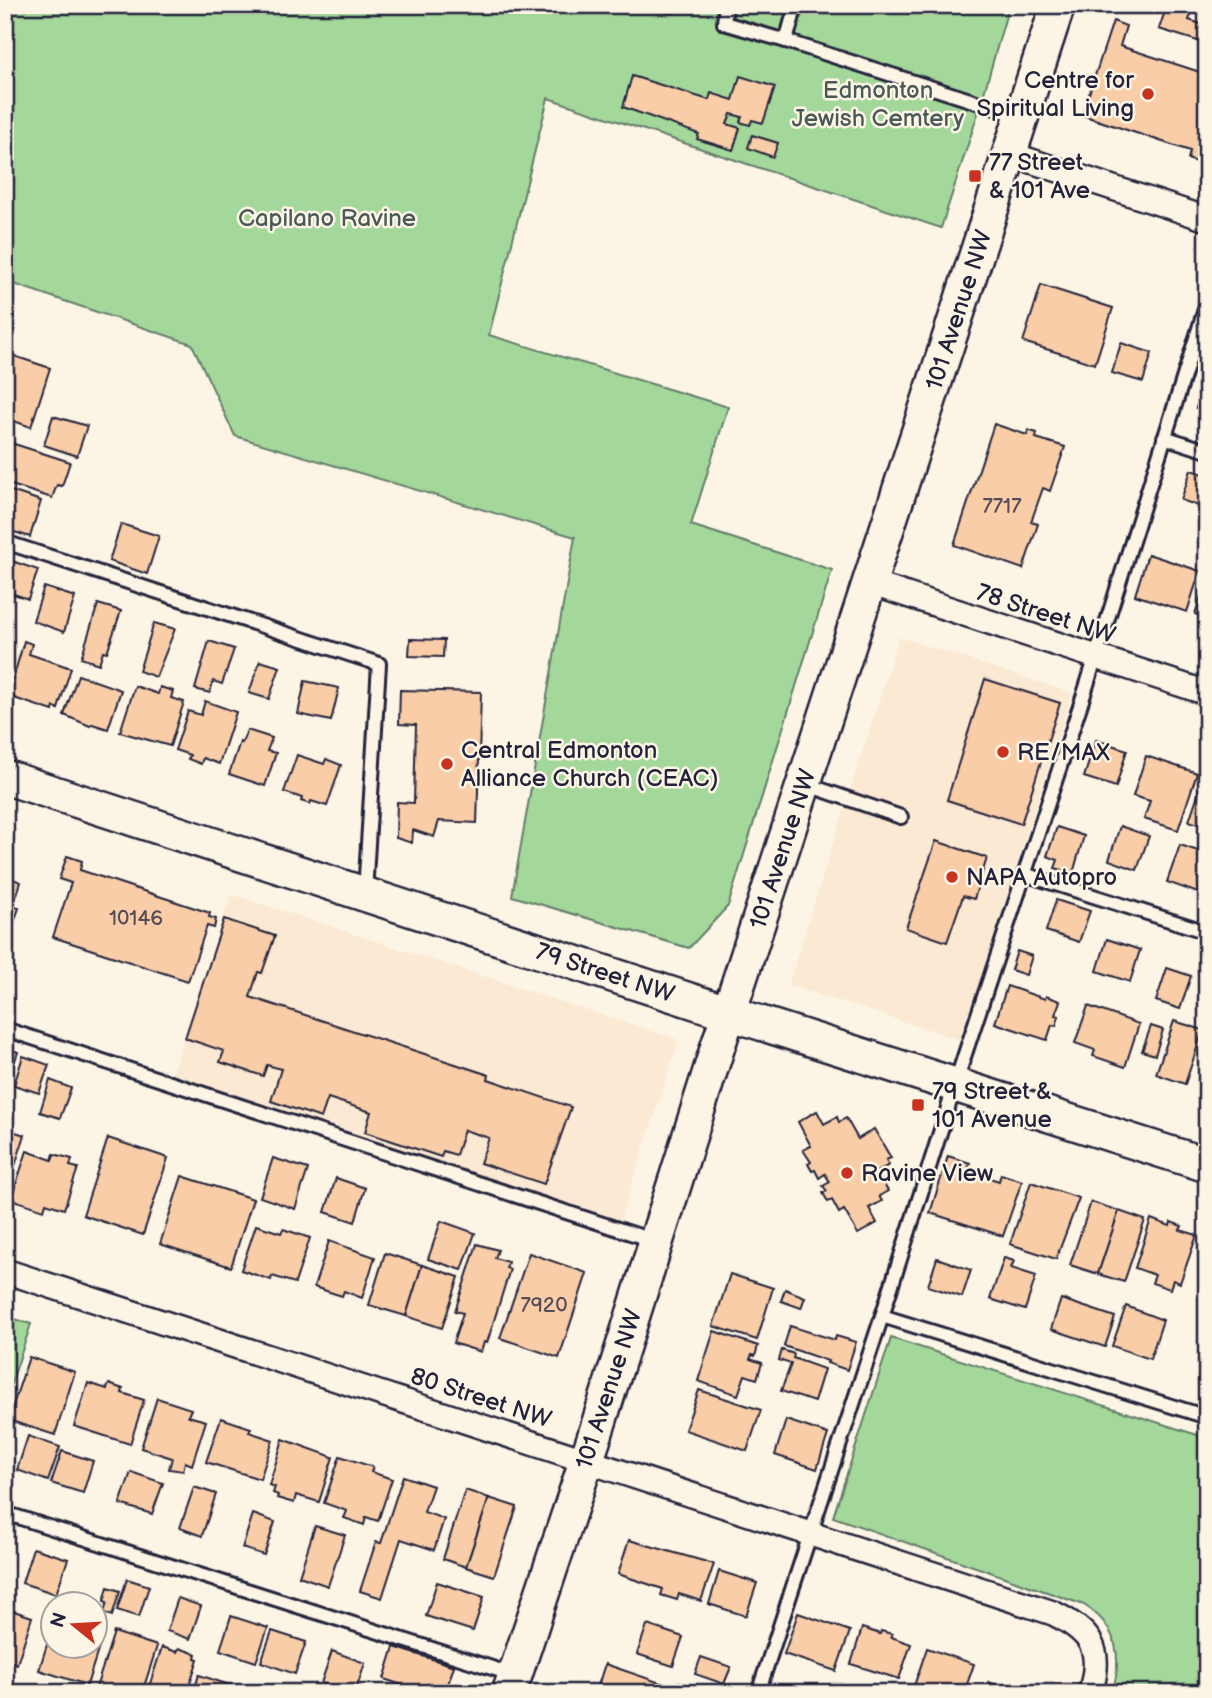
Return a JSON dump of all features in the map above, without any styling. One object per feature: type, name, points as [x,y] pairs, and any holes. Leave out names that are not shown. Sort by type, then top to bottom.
[{"type":"street","name":"101 Avenue NW","points":[[512,1684],[1058,5]]},
{"type":"street","points":[[1010,154],[1207,219]]},
{"type":"street","name":"78 Street NW","points":[[870,583],[1207,693]]},
{"type":"street","name":"79 Street NW","points":[[5,777],[729,1013],[1207,1165]]},
{"type":"street","name":"80 Street NW","points":[[5,1271],[1053,1613],[1075,1624],[1092,1642],[1095,1664],[1090,1693]]},
{"type":"lane","points":[[726,5],[724,23],[1021,117]]},
{"type":"lane","points":[[786,41],[796,5]]},
{"type":"lane","points":[[758,1693],[1095,658],[1207,303]]},
{"type":"lane","points":[[1164,437],[1207,451]]},
{"type":"lane","points":[[5,542],[379,664],[365,894]]},
{"type":"lane","points":[[805,785],[901,817]]},
{"type":"lane","points":[[1024,874],[1207,932]]},
{"type":"lane","points":[[5,1029],[656,1241]]},
{"type":"lane","points":[[882,1316],[1207,1417]]},
{"type":"lane","points":[[5,1513],[512,1684]]},
{"type":"shaded area","points":[[899,637],[1072,693],[961,1040],[788,985]]},
{"type":"shaded area","points":[[231,894],[679,1040],[620,1220],[172,1074]]},
{"type":"green space","name":"Capilano Ravine","points":[[5,5],[1009,5],[941,228],[548,98],[489,335],[728,407],[691,525],[832,570],[728,906],[689,948],[512,896],[575,537],[235,436],[192,344],[5,281]]},
{"type":"green space","points":[[5,1316],[31,1324],[5,1402]]},
{"type":"green space","points":[[891,1338],[1207,1438],[1207,1693],[1112,1693],[1117,1667],[1115,1643],[1104,1623],[1084,1605],[833,1517]]},
{"type":"building","points":[[1167,5],[1194,5],[1189,20],[1207,26],[1207,44],[1159,29]]},
{"type":"building","name":"Centre for Spiritual Living","points":[[1113,21],[1126,26],[1120,46],[1203,73],[1207,63],[1207,166],[1188,159],[1190,151],[1082,115]]},
{"type":"building","points":[[632,76],[709,100],[711,93],[733,100],[740,76],[775,87],[763,123],[752,120],[750,125],[740,122],[742,117],[731,114],[727,124],[740,128],[733,150],[697,139],[699,134],[623,107]]},
{"type":"building","points":[[752,135],[778,143],[773,157],[748,148]]},
{"type":"building","points":[[1041,285],[1113,308],[1095,364],[1023,342]]},
{"type":"building","points":[[1121,343],[1152,353],[1143,382],[1112,373]]},
{"type":"building","points":[[8,354],[50,368],[31,427],[5,418],[5,362]]},
{"type":"building","points":[[1207,379],[1207,411],[1196,408]]},
{"type":"building","points":[[53,416],[87,426],[77,456],[44,445]]},
{"type":"building","points":[[994,424],[1027,435],[1028,430],[1037,433],[1036,438],[1065,447],[1050,491],[1043,488],[1031,522],[1038,524],[1023,569],[954,545]]},
{"type":"building","points":[[5,441],[70,462],[62,486],[57,485],[52,498],[5,483]]},
{"type":"building","points":[[1191,470],[1207,475],[1207,509],[1181,500]]},
{"type":"building","points":[[5,489],[41,501],[30,537],[5,529]]},
{"type":"building","points":[[121,524],[159,536],[147,574],[109,561]]},
{"type":"building","points":[[1148,554],[1200,571],[1187,612],[1135,595]]},
{"type":"building","points":[[9,560],[38,570],[28,599],[5,591],[5,572]]},
{"type":"building","points":[[1207,578],[1207,618],[1195,614]]},
{"type":"building","points":[[44,587],[75,597],[64,632],[33,621]]},
{"type":"building","points":[[98,604],[121,611],[107,652],[103,651],[99,664],[81,658]]},
{"type":"building","points":[[154,623],[175,629],[156,677],[139,671]]},
{"type":"building","points":[[410,639],[444,640],[443,657],[409,656]]},
{"type":"building","points":[[24,641],[32,644],[29,654],[71,668],[58,709],[54,707],[53,711],[8,696]]},
{"type":"building","points":[[209,641],[234,649],[222,684],[213,681],[210,693],[195,689]]},
{"type":"building","points":[[260,661],[280,667],[269,699],[249,693]]},
{"type":"building","points":[[78,675],[121,690],[108,729],[92,724],[90,726],[64,715]]},
{"type":"building","name":"RE/MAX","points":[[985,679],[1060,703],[1021,824],[947,800]]},
{"type":"building","points":[[305,681],[339,688],[331,721],[298,714]]},
{"type":"building","points":[[135,686],[158,694],[160,687],[173,691],[171,698],[184,702],[170,746],[120,732]]},
{"type":"building","name":"Central Edmonton Alliance Church (CEAC)","points":[[400,690],[481,692],[477,823],[439,821],[434,837],[413,830],[412,843],[396,838],[397,802],[414,803],[416,725],[399,724]]},
{"type":"building","points":[[205,701],[236,712],[219,764],[203,758],[201,764],[188,759],[190,755],[175,750],[188,711],[201,715]]},
{"type":"building","points":[[247,730],[272,738],[267,751],[276,753],[265,786],[229,774]]},
{"type":"building","points":[[1096,740],[1127,750],[1116,787],[1084,777]]},
{"type":"building","points":[[297,755],[324,764],[326,759],[341,765],[327,806],[311,801],[310,804],[284,792]]},
{"type":"building","points":[[1146,756],[1197,773],[1178,830],[1144,819],[1150,801],[1133,796]]},
{"type":"building","points":[[1207,770],[1207,827],[1189,821]]},
{"type":"building","points":[[1120,826],[1149,836],[1137,870],[1109,860]]},
{"type":"building","points":[[1057,827],[1084,836],[1073,873],[1055,868],[1058,860],[1047,856]]},
{"type":"building","name":"NAPA Autopro","points":[[936,841],[987,858],[974,899],[963,896],[947,942],[906,928]]},
{"type":"building","points":[[1180,845],[1207,854],[1207,867],[1198,893],[1167,882]]},
{"type":"building","points":[[67,856],[82,861],[80,870],[210,913],[209,917],[216,919],[214,928],[207,926],[188,981],[53,937],[71,883],[59,879]]},
{"type":"building","points":[[5,876],[21,882],[13,906],[19,908],[7,943],[5,942]]},
{"type":"building","points":[[1056,900],[1090,911],[1079,942],[1046,931]]},
{"type":"building","points":[[224,919],[275,936],[250,997],[489,1075],[488,1079],[571,1107],[544,1184],[480,1163],[489,1138],[464,1130],[456,1155],[443,1151],[441,1157],[365,1132],[371,1112],[328,1098],[321,1118],[271,1101],[281,1069],[267,1065],[263,1076],[220,1062],[224,1051],[185,1038]]},
{"type":"building","points":[[1107,939],[1140,950],[1130,982],[1097,971]]},
{"type":"building","points":[[1017,951],[1032,956],[1026,975],[1011,970]]},
{"type":"building","points":[[1167,968],[1191,976],[1180,1009],[1156,1001]]},
{"type":"building","points":[[1007,986],[1045,999],[1046,996],[1060,1001],[1055,1015],[1059,1016],[1056,1026],[1052,1025],[1047,1040],[995,1023]]},
{"type":"building","points":[[1088,1006],[1139,1024],[1125,1067],[1093,1056],[1095,1050],[1075,1043]]},
{"type":"building","points":[[1174,1021],[1203,1030],[1185,1084],[1156,1074]]},
{"type":"building","points":[[1151,1026],[1163,1030],[1155,1055],[1142,1051]]},
{"type":"building","points":[[5,1047],[18,1052],[7,1083],[5,1082]]},
{"type":"building","points":[[23,1056],[49,1065],[39,1093],[14,1085]]},
{"type":"building","points":[[1207,1072],[1207,1101],[1199,1098]]},
{"type":"building","points":[[50,1080],[71,1088],[60,1118],[40,1112]]},
{"type":"building","name":"Ravine View","points":[[817,1111],[824,1124],[837,1117],[839,1122],[846,1118],[858,1139],[874,1129],[891,1158],[886,1160],[889,1165],[876,1172],[888,1191],[879,1196],[882,1201],[869,1208],[877,1223],[858,1234],[844,1210],[839,1213],[832,1200],[828,1202],[823,1193],[827,1191],[823,1186],[830,1182],[825,1174],[819,1178],[815,1170],[812,1171],[808,1164],[811,1162],[803,1150],[811,1146],[798,1122]]},
{"type":"building","points":[[5,1129],[25,1135],[5,1196]]},
{"type":"building","points":[[108,1138],[168,1158],[143,1235],[83,1215]]},
{"type":"building","points":[[27,1151],[52,1160],[54,1154],[72,1159],[70,1166],[78,1168],[64,1209],[46,1203],[44,1210],[11,1199]]},
{"type":"building","points":[[948,1156],[970,1163],[968,1171],[999,1181],[1001,1174],[1022,1181],[1003,1236],[930,1213]]},
{"type":"building","points":[[273,1158],[308,1169],[295,1209],[260,1197]]},
{"type":"building","points":[[182,1176],[253,1199],[231,1267],[160,1244]]},
{"type":"building","points":[[336,1178],[365,1188],[355,1222],[325,1212]]},
{"type":"building","points":[[1031,1182],[1079,1198],[1056,1259],[1010,1244]]},
{"type":"building","points":[[1091,1202],[1119,1211],[1098,1274],[1070,1265]]},
{"type":"building","points":[[1119,1211],[1145,1220],[1124,1282],[1098,1274]]},
{"type":"building","points":[[1151,1219],[1170,1226],[1171,1222],[1182,1226],[1180,1230],[1197,1235],[1180,1283],[1173,1280],[1170,1289],[1152,1283],[1155,1275],[1135,1268]]},
{"type":"building","points":[[441,1221],[475,1233],[462,1270],[428,1259]]},
{"type":"building","points":[[256,1225],[281,1233],[283,1229],[310,1238],[295,1283],[272,1276],[271,1280],[241,1270]]},
{"type":"building","points":[[329,1241],[375,1257],[362,1298],[344,1291],[342,1296],[314,1287]]},
{"type":"building","points":[[477,1244],[498,1250],[495,1258],[508,1262],[506,1268],[510,1269],[487,1343],[484,1342],[481,1352],[453,1343],[463,1313],[455,1311]]},
{"type":"building","points":[[385,1253],[422,1265],[406,1316],[369,1305]]},
{"type":"building","points":[[529,1253],[587,1273],[559,1358],[500,1338]]},
{"type":"building","points":[[937,1258],[971,1270],[962,1297],[928,1286]]},
{"type":"building","points":[[1004,1258],[1014,1261],[1011,1268],[1036,1276],[1025,1310],[990,1299]]},
{"type":"building","points":[[422,1265],[459,1277],[442,1328],[406,1316]]},
{"type":"building","points":[[730,1274],[773,1288],[757,1340],[713,1326]]},
{"type":"building","points":[[785,1289],[805,1297],[801,1308],[781,1301]]},
{"type":"building","points":[[1061,1299],[1115,1317],[1105,1347],[1051,1329]]},
{"type":"building","points":[[1126,1306],[1163,1320],[1150,1359],[1112,1346]]},
{"type":"building","points":[[790,1326],[835,1340],[836,1336],[856,1342],[847,1370],[784,1346]]},
{"type":"building","points":[[714,1331],[758,1346],[755,1356],[752,1355],[750,1359],[762,1363],[757,1379],[745,1375],[738,1395],[698,1381]]},
{"type":"building","points":[[782,1350],[794,1354],[793,1358],[824,1369],[814,1402],[781,1391],[791,1364],[779,1360]]},
{"type":"building","points":[[29,1357],[75,1372],[55,1435],[8,1420]]},
{"type":"building","points":[[88,1383],[107,1389],[109,1384],[123,1389],[122,1393],[144,1400],[130,1444],[74,1426]]},
{"type":"building","points":[[699,1390],[761,1410],[747,1451],[685,1430]]},
{"type":"building","points":[[157,1398],[191,1409],[188,1416],[206,1421],[192,1465],[185,1462],[183,1471],[169,1469],[172,1458],[141,1448]]},
{"type":"building","points":[[221,1418],[251,1428],[249,1432],[273,1440],[260,1479],[206,1462]]},
{"type":"building","points":[[786,1420],[828,1434],[817,1469],[775,1455]]},
{"type":"building","points":[[28,1436],[60,1447],[48,1481],[17,1470]]},
{"type":"building","points":[[283,1439],[333,1457],[319,1502],[296,1495],[294,1503],[277,1498],[278,1495],[273,1493],[275,1487],[269,1485]]},
{"type":"building","points":[[62,1451],[93,1461],[83,1493],[51,1483]]},
{"type":"building","points":[[340,1456],[373,1467],[371,1472],[392,1479],[378,1521],[366,1517],[364,1525],[344,1518],[347,1511],[324,1503]]},
{"type":"building","points":[[131,1472],[163,1483],[152,1514],[120,1504]]},
{"type":"building","points":[[403,1476],[433,1486],[424,1512],[444,1519],[434,1550],[401,1539],[382,1598],[360,1591],[376,1542],[381,1543]]},
{"type":"building","points":[[194,1487],[216,1494],[202,1536],[180,1528]]},
{"type":"building","points":[[465,1490],[489,1498],[466,1567],[443,1559]]},
{"type":"building","points":[[489,1498],[517,1507],[494,1576],[466,1567]]},
{"type":"building","points":[[253,1514],[275,1522],[264,1555],[242,1548]]},
{"type":"building","points":[[315,1526],[345,1535],[328,1586],[299,1576]]},
{"type":"building","points":[[629,1540],[714,1564],[701,1601],[679,1594],[677,1600],[661,1595],[663,1589],[618,1574]]},
{"type":"building","points":[[33,1548],[68,1559],[57,1590],[44,1590],[22,1583]]},
{"type":"building","points":[[719,1571],[757,1583],[746,1616],[709,1604]]},
{"type":"building","points":[[127,1579],[149,1586],[139,1617],[117,1610]]},
{"type":"building","points":[[437,1582],[484,1597],[473,1631],[426,1616]]},
{"type":"building","points":[[108,1587],[120,1591],[112,1616],[108,1614]]},
{"type":"building","points":[[178,1598],[201,1606],[190,1639],[167,1631]]},
{"type":"building","points":[[5,1608],[32,1617],[17,1664],[5,1660]]},
{"type":"building","points":[[798,1613],[850,1631],[836,1671],[784,1654]]},
{"type":"building","points":[[231,1616],[268,1628],[256,1662],[220,1650]]},
{"type":"building","points":[[647,1625],[683,1637],[673,1666],[637,1654]]},
{"type":"building","points":[[862,1628],[880,1634],[881,1631],[892,1634],[891,1637],[911,1644],[899,1679],[851,1664]]},
{"type":"building","points":[[272,1631],[306,1642],[295,1674],[261,1662]]},
{"type":"building","points":[[114,1632],[157,1646],[142,1693],[126,1689],[125,1693],[111,1693],[96,1688],[105,1660],[108,1660]]},
{"type":"building","points":[[162,1647],[177,1652],[179,1648],[196,1654],[195,1658],[198,1659],[187,1693],[147,1693]]},
{"type":"building","points":[[394,1647],[454,1666],[445,1693],[426,1693],[384,1679]]},
{"type":"building","points":[[927,1648],[974,1664],[964,1693],[933,1693],[914,1686]]},
{"type":"building","points":[[332,1651],[365,1663],[355,1693],[321,1683]]},
{"type":"building","points":[[701,1657],[731,1667],[724,1684],[695,1674]]},
{"type":"building","points":[[42,1660],[95,1660],[87,1685],[39,1670]]},
{"type":"building","points":[[605,1664],[661,1683],[657,1693],[596,1692]]},
{"type":"building","points":[[199,1675],[248,1691],[248,1693],[193,1693]]},
{"type":"building","points":[[679,1682],[707,1692],[707,1693],[676,1693]]},
{"type":"building","points":[[988,1682],[1022,1693],[984,1693]]},
{"type":"place","name":"Centre for Spiritual Living","points":[[1148,94]]},
{"type":"place","name":"77 Street & 101 Ave","points":[[975,176]]},
{"type":"place","name":"RE/MAX","points":[[1003,752]]},
{"type":"place","name":"Central Edmonton Alliance Church (CEAC)","points":[[447,764]]},
{"type":"place","name":"NAPA Autopro","points":[[952,877]]},
{"type":"place","name":"79 Street & 101 Avenue","points":[[918,1105]]},
{"type":"place","name":"Ravine View","points":[[847,1173]]},
{"type":"park label","name":"Edmonton Jewish Cemtery","points":[[878,104]]}]
